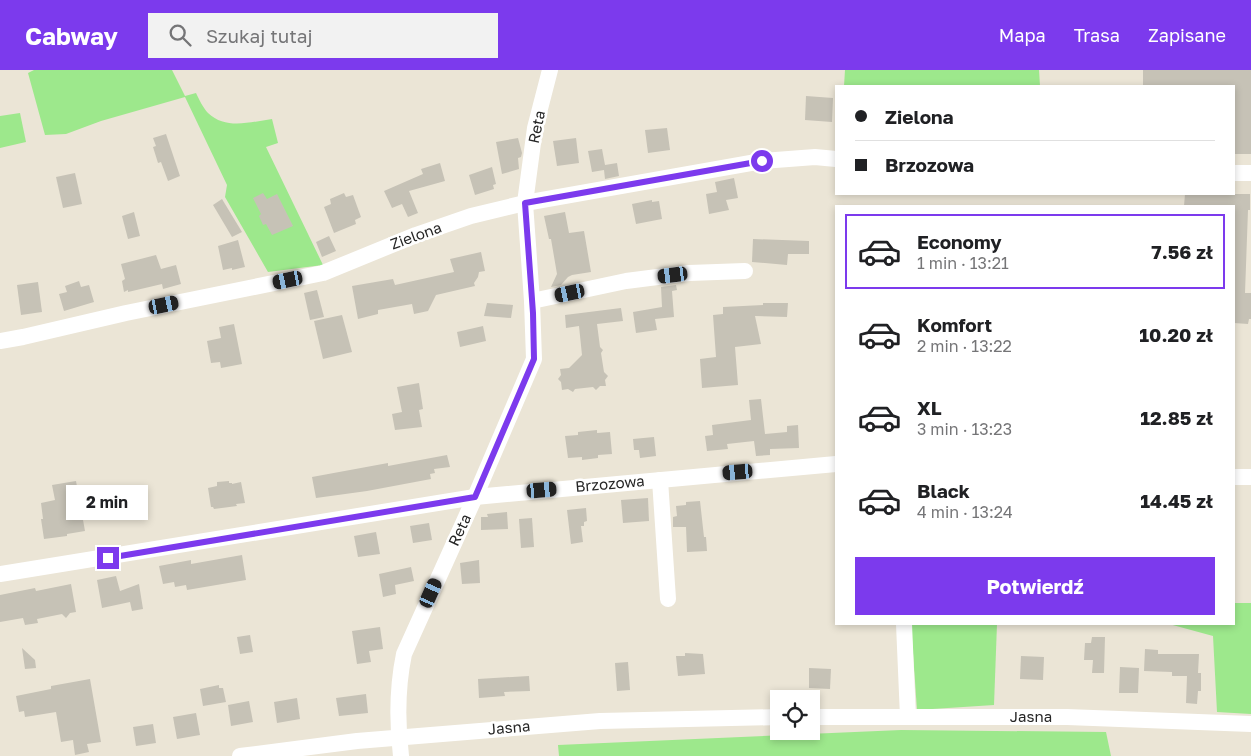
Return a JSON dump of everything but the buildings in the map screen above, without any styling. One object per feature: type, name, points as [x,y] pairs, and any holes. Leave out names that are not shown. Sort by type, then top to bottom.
[{"type":"street","name":"Reta","points":[[401,756],[398,698],[404,654],[475,497],[534,359],[525,203],[535,128],[550,70]]},
{"type":"street","name":"Zielona","points":[[0,341],[322,273],[416,235],[470,216],[525,203],[762,161],[815,157],[835,159]]},
{"type":"street","points":[[1235,173],[1251,174]]},
{"type":"street","points":[[532,301],[626,281],[689,273],[745,271]]},
{"type":"street","name":"Brzozowa","points":[[0,574],[475,497],[835,464]]},
{"type":"street","points":[[1235,477],[1251,477]]},
{"type":"street","points":[[660,480],[668,599]]},
{"type":"street","points":[[904,625],[908,716]]},
{"type":"street","name":"Jasna","points":[[240,756],[357,740],[600,721],[770,717]]},
{"type":"street","name":"Jasna","points":[[820,717],[1067,717],[1251,724]]},
{"type":"green space","points":[[34,70],[172,70],[185,96],[196,93],[206,111],[223,122],[238,124],[272,119],[278,143],[266,147],[323,265],[268,272],[225,197],[227,185],[185,97],[101,121],[66,134],[45,135],[28,73]]},
{"type":"green space","points":[[845,70],[1039,70],[1040,85],[844,85]]},
{"type":"green space","points":[[20,113],[26,142],[0,148],[0,116]]},
{"type":"green space","points":[[1235,603],[1251,603],[1251,714],[1217,712],[1213,636],[1173,625],[1235,625]]},
{"type":"green space","points":[[911,625],[997,625],[994,705],[917,710]]},
{"type":"green space","points":[[901,730],[1106,732],[1111,756],[559,756],[558,745],[770,736],[770,740],[820,740],[820,734]]},
{"type":"route","points":[[108,558],[475,497],[534,359],[533,313],[525,203],[762,161]]}]
